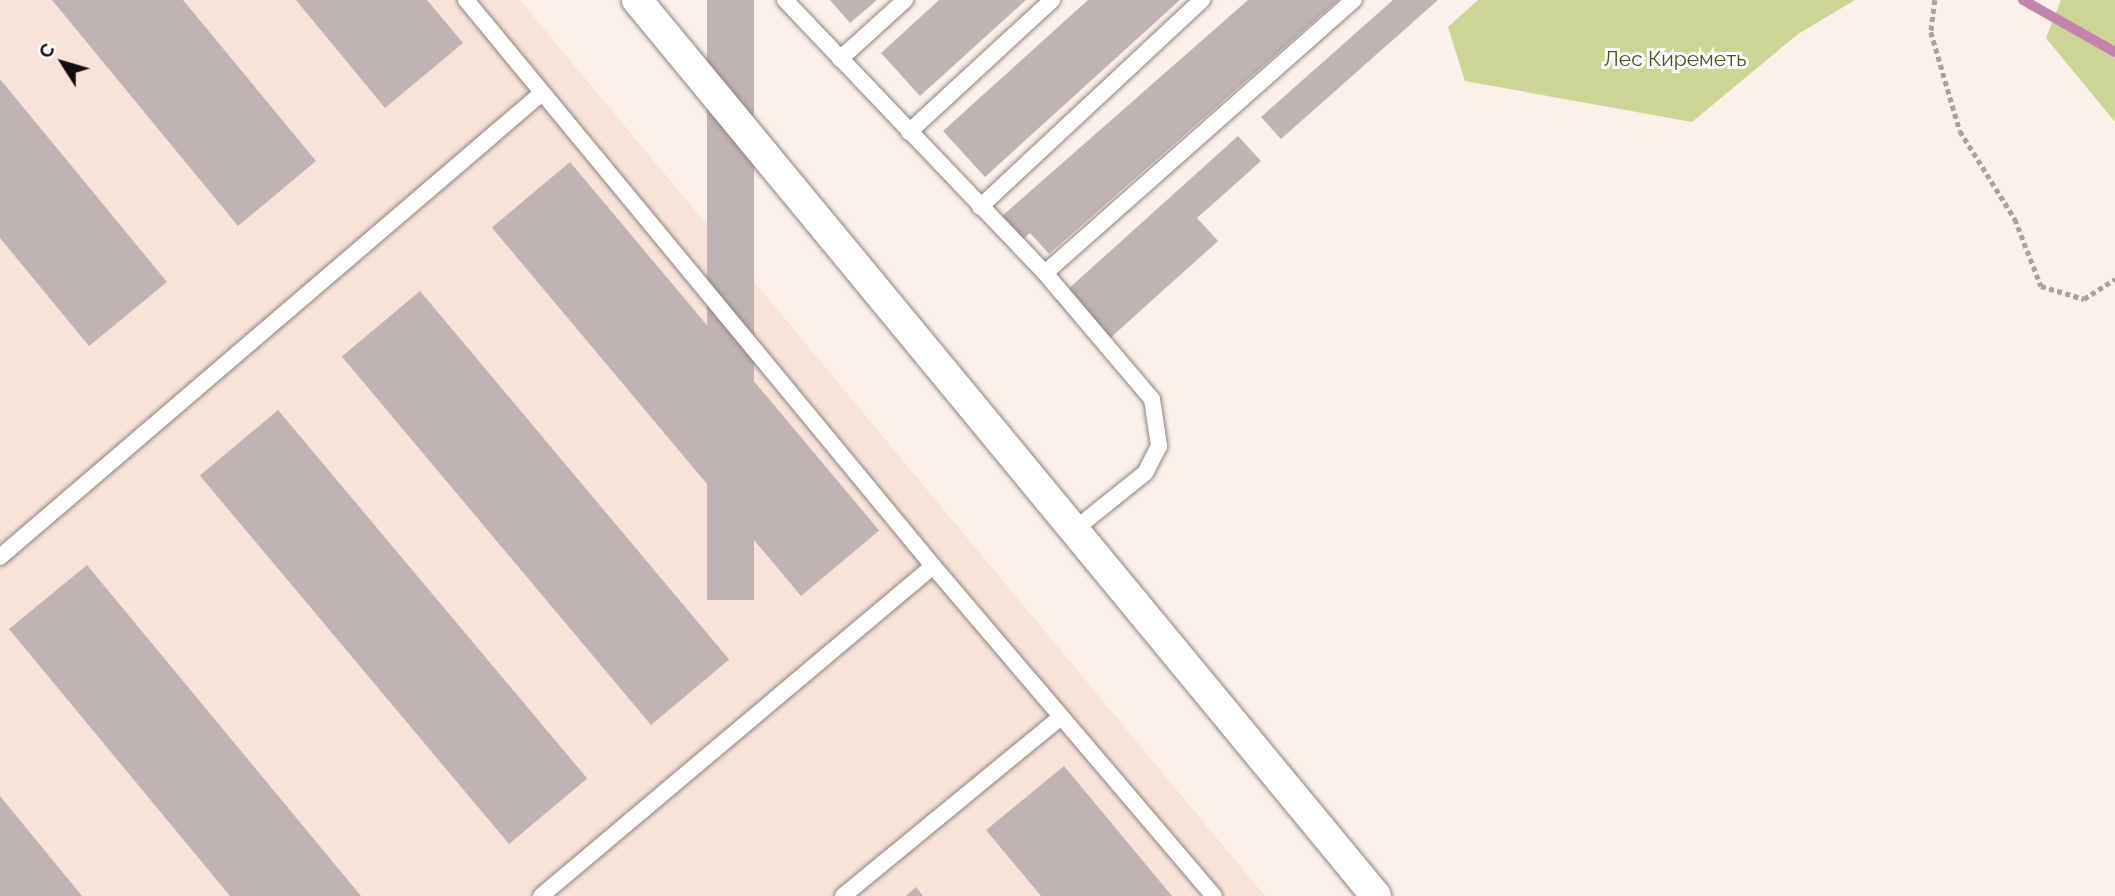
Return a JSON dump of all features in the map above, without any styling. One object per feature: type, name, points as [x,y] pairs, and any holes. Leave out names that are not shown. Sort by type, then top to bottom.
[{"type":"street","points":[[638,0],[1376,896]]},
{"type":"lane","points":[[466,0],[933,566],[1214,896]]},
{"type":"lane","points":[[785,0],[1045,273],[1132,371],[1152,399],[1158,420],[1159,446],[1145,473],[1074,530]]},
{"type":"lane","points":[[840,58],[905,0]]},
{"type":"lane","points":[[909,132],[1052,0]]},
{"type":"lane","points":[[980,207],[1202,0]]},
{"type":"lane","points":[[1045,273],[1354,0]]},
{"type":"lane","points":[[0,557],[542,93]]},
{"type":"lane","points":[[541,896],[933,566]]},
{"type":"lane","points":[[843,896],[1061,717]]},
{"type":"path","points":[[1935,0],[1931,32],[1960,131],[2015,219],[2041,286],[2084,299],[2115,279]]},
{"type":"shaded area","points":[[0,0],[520,0],[1265,896],[0,896]]},
{"type":"green space","name":"Лес Киреметь","points":[[1478,0],[1855,0],[1798,34],[1692,122],[1465,81],[1448,27]]},
{"type":"green space","points":[[2061,0],[2115,0],[2115,122],[2046,38]]},
{"type":"building","points":[[52,0],[183,0],[316,161],[238,226]]},
{"type":"building","points":[[296,0],[427,0],[463,43],[385,108]]},
{"type":"building","points":[[707,0],[754,0],[754,600],[707,600]]},
{"type":"building","points":[[830,0],[877,0],[850,23]]},
{"type":"building","points":[[939,0],[1026,0],[920,96],[881,53]]},
{"type":"building","points":[[1088,0],[1180,0],[985,177],[943,131]]},
{"type":"building","points":[[1248,0],[1338,0],[1049,254],[1030,233],[1014,247],[993,224]]},
{"type":"building","points":[[1393,0],[1438,0],[1281,139],[1261,117]]},
{"type":"building","points":[[0,79],[167,282],[89,346],[0,238]]},
{"type":"building","points":[[1238,136],[1261,161],[1197,218],[1218,241],[1099,348],[1056,300]]},
{"type":"building","points":[[570,162],[879,530],[801,596],[492,228]]},
{"type":"building","points":[[420,291],[729,659],[651,725],[342,357]]},
{"type":"building","points":[[278,410],[587,778],[509,844],[200,476]]},
{"type":"building","points":[[87,565],[361,896],[230,896],[9,629]]},
{"type":"building","points":[[1064,766],[1172,896],[1041,896],[986,830]]},
{"type":"building","points":[[0,796],[82,896],[0,896]]},
{"type":"building","points":[[916,887],[923,896],[906,896]]},
{"type":"waterway","points":[[2023,0],[2115,52]]}]
